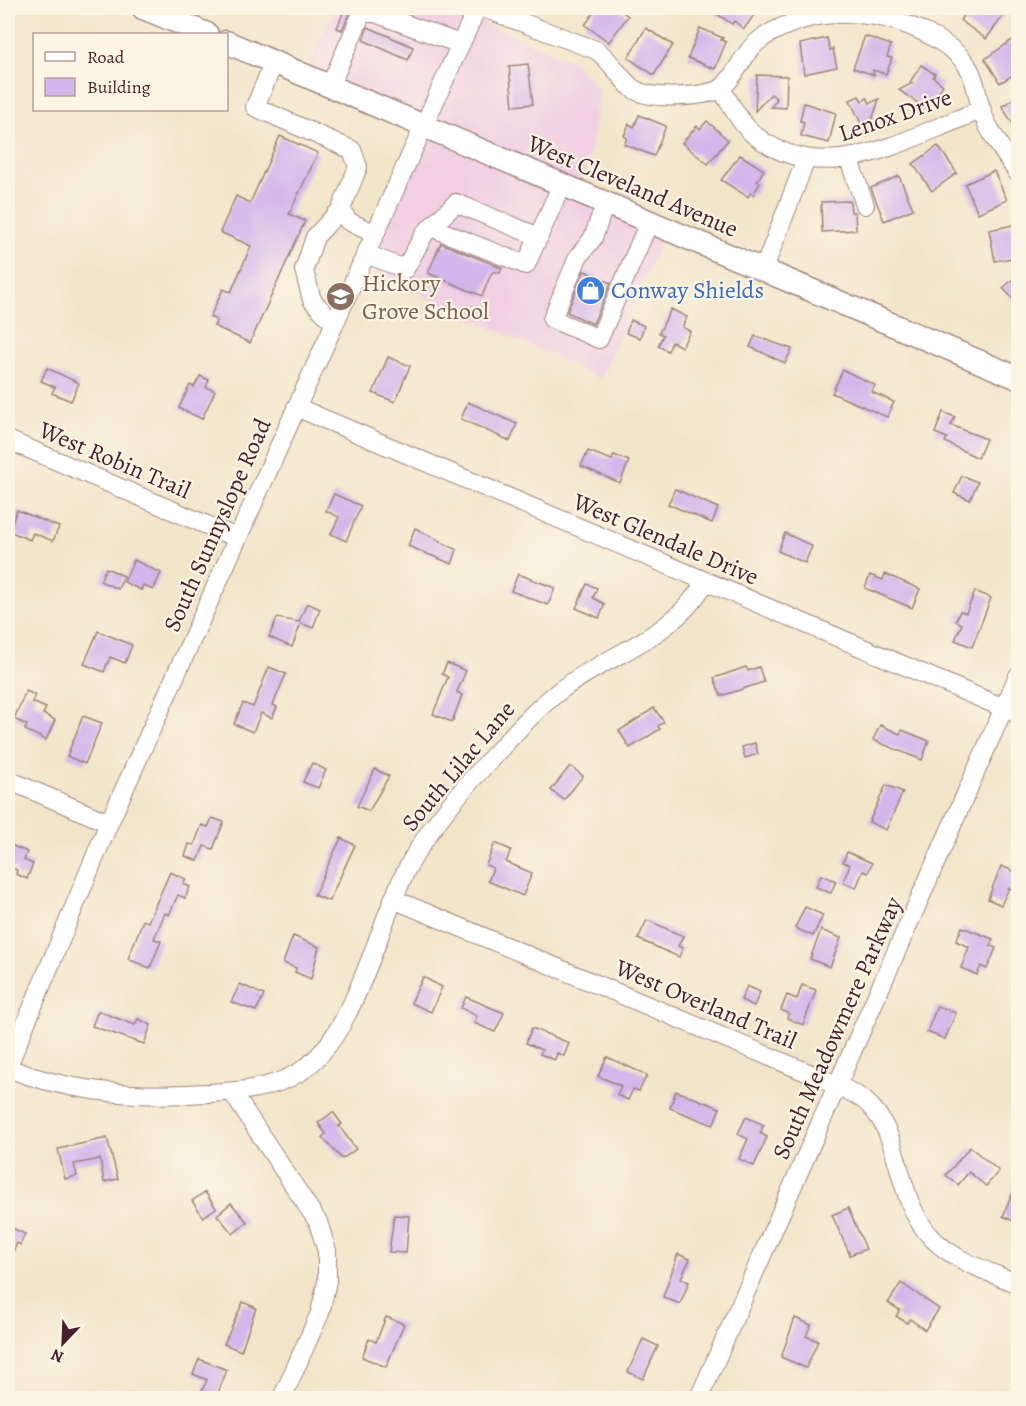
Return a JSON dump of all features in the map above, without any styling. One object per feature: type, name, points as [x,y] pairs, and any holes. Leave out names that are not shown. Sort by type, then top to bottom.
[{"type":"main road","points":[[143,8],[205,33]]},
{"type":"main road","name":"West Cleveland Avenue","points":[[228,43],[1018,378]]},
{"type":"street","name":"South Sunnyslope Road","points":[[8,1067],[109,823],[477,8]]},
{"type":"street","points":[[483,8],[596,50],[612,62],[632,87],[642,93],[680,96],[721,89],[748,52],[764,36],[814,17],[859,13],[908,24],[957,54],[968,65],[988,125],[1018,173]]},
{"type":"street","points":[[330,86],[362,13],[375,13],[460,44]]},
{"type":"street","points":[[274,62],[255,107],[352,150],[358,167],[341,209],[315,237],[304,270],[312,300],[334,323]]},
{"type":"street","name":"Lenox Drive","points":[[721,89],[753,134],[774,147],[806,159],[833,162],[873,154],[982,110]]},
{"type":"street","points":[[763,271],[806,159]]},
{"type":"street","points":[[849,160],[865,206]]},
{"type":"street","points":[[433,228],[526,265],[561,186]]},
{"type":"street","points":[[366,254],[405,269],[425,233],[433,228],[456,203],[539,237]]},
{"type":"street","points":[[605,204],[593,238],[578,257],[552,319],[599,339],[649,222]]},
{"type":"street","points":[[341,209],[348,221],[375,234]]},
{"type":"street","name":"West Glendale Drive","points":[[296,407],[1011,711]]},
{"type":"street","name":"West Robin Trail","points":[[8,440],[237,538]]},
{"type":"street","name":"South Lilac Lane","points":[[8,1067],[28,1076],[92,1089],[168,1095],[232,1092],[260,1088],[288,1078],[320,1055],[346,1015],[408,865],[432,830],[485,765],[541,706],[579,677],[669,624],[696,597],[705,582]]},
{"type":"street","name":"South Meadowmere Parkway","points":[[699,1398],[838,1087],[1011,711],[1018,676]]},
{"type":"street","points":[[8,780],[109,823]]},
{"type":"street","name":"West Overland Trail","points":[[393,899],[838,1087],[864,1101],[879,1118],[890,1141],[905,1196],[913,1214],[932,1238],[953,1255],[1018,1284]]},
{"type":"street","points":[[232,1092],[318,1222],[327,1251],[327,1281],[320,1313],[282,1398]]},
{"type":"shaded area","points":[[335,8],[464,8],[462,14],[573,61],[599,91],[590,155],[575,191],[666,230],[601,379],[360,266],[424,125],[304,75]]},
{"type":"building","points":[[345,8],[352,8],[342,30],[337,28]]},
{"type":"building","points":[[597,8],[617,8],[628,16],[609,42],[585,25]]},
{"type":"building","points":[[708,8],[759,8],[744,29],[734,21],[732,24]]},
{"type":"building","points":[[969,8],[1009,8],[986,39],[960,20]]},
{"type":"building","points":[[368,27],[413,47],[408,60],[363,40]]},
{"type":"building","points":[[646,28],[673,45],[654,75],[628,58]]},
{"type":"building","points":[[700,28],[723,38],[721,40],[726,42],[715,69],[688,58]]},
{"type":"building","points":[[865,36],[891,45],[887,57],[892,58],[886,74],[873,70],[874,75],[853,68]]},
{"type":"building","points":[[1018,36],[1018,88],[1011,76],[1000,83],[985,59]]},
{"type":"building","points":[[827,38],[830,50],[833,49],[837,67],[804,74],[800,44]]},
{"type":"building","points":[[528,64],[533,104],[513,106],[509,66]]},
{"type":"building","points":[[921,65],[935,74],[933,77],[943,85],[927,109],[899,90],[913,83],[910,82]]},
{"type":"building","points":[[757,75],[787,76],[786,108],[771,107],[777,99],[771,94],[755,111]]},
{"type":"building","points":[[859,96],[862,101],[867,98],[870,103],[879,99],[867,136],[850,100]]},
{"type":"building","points":[[1018,96],[1018,133],[1002,106]]},
{"type":"building","points":[[804,103],[836,113],[829,143],[801,136],[804,122],[800,121]]},
{"type":"building","points":[[639,115],[666,126],[654,156],[624,144],[627,138],[624,136],[629,124],[634,127]]},
{"type":"building","points":[[707,121],[728,140],[708,164],[682,143],[697,126],[700,129]]},
{"type":"building","points":[[280,136],[318,153],[289,214],[305,221],[250,343],[214,326],[217,320],[210,317],[223,289],[231,292],[251,246],[220,232],[236,196],[250,203]]},
{"type":"building","points":[[938,146],[957,173],[932,191],[913,164]]},
{"type":"building","points":[[740,155],[764,170],[757,181],[760,183],[753,195],[750,193],[748,197],[721,180]]},
{"type":"building","points":[[994,171],[1007,200],[978,213],[965,184]]},
{"type":"building","points":[[899,176],[913,209],[884,221],[871,188]]},
{"type":"building","points":[[850,201],[851,212],[855,212],[856,230],[822,232],[821,202]]},
{"type":"building","points":[[1018,224],[1018,257],[995,261],[989,230]]},
{"type":"building","points":[[441,243],[502,268],[500,273],[494,271],[491,274],[482,296],[428,273]]},
{"type":"building","points":[[584,271],[611,283],[593,324],[567,312]]},
{"type":"building","points":[[1018,275],[1018,305],[1003,288]]},
{"type":"building","points":[[671,309],[687,317],[682,327],[690,331],[682,347],[672,342],[668,351],[658,346],[663,335],[659,333]]},
{"type":"building","points":[[631,320],[644,326],[640,338],[626,333]]},
{"type":"building","points":[[755,336],[792,349],[785,363],[750,347]]},
{"type":"building","points":[[388,357],[410,366],[395,402],[373,393]]},
{"type":"building","points":[[47,368],[79,383],[71,401],[52,393],[55,387],[41,381]]},
{"type":"building","points":[[843,370],[875,385],[872,392],[894,402],[887,417],[832,393]]},
{"type":"building","points":[[200,376],[209,380],[206,387],[215,391],[202,419],[179,408],[190,385],[194,387]]},
{"type":"building","points":[[468,402],[517,424],[510,441],[461,419]]},
{"type":"building","points":[[943,412],[955,417],[951,425],[986,439],[978,458],[945,442],[947,438],[935,433]]},
{"type":"building","points":[[588,451],[612,460],[614,455],[629,461],[620,483],[581,466]]},
{"type":"building","points":[[962,476],[978,482],[970,500],[954,493]]},
{"type":"building","points":[[675,489],[718,508],[712,523],[668,504]]},
{"type":"building","points":[[334,494],[361,506],[346,541],[331,534],[339,517],[326,511]]},
{"type":"building","points":[[17,510],[59,527],[53,541],[33,533],[30,540],[9,531]]},
{"type":"building","points":[[415,528],[457,550],[452,564],[408,546]]},
{"type":"building","points":[[785,533],[812,546],[805,563],[778,551]]},
{"type":"building","points":[[134,560],[161,573],[153,590],[143,585],[141,590],[124,582]]},
{"type":"building","points":[[106,568],[124,576],[118,589],[100,581]]},
{"type":"building","points":[[518,574],[555,588],[548,605],[511,591]]},
{"type":"building","points":[[885,574],[920,589],[912,608],[865,588],[870,575],[883,580]]},
{"type":"building","points":[[587,584],[597,588],[593,598],[605,604],[599,618],[576,608]]},
{"type":"building","points":[[975,591],[991,598],[972,647],[955,640],[962,624],[956,621],[960,611],[966,613]]},
{"type":"building","points":[[307,603],[320,609],[313,628],[301,623],[292,647],[269,637],[277,618],[299,622]]},
{"type":"building","points":[[98,631],[132,645],[125,663],[110,657],[104,672],[84,664]]},
{"type":"building","points":[[447,663],[466,671],[457,692],[462,695],[452,722],[433,714],[448,677],[442,674]]},
{"type":"building","points":[[269,667],[286,674],[273,705],[277,707],[272,718],[261,713],[253,732],[234,724],[243,703],[253,707]]},
{"type":"building","points":[[746,667],[748,671],[759,667],[764,682],[721,696],[714,678]]},
{"type":"building","points":[[26,691],[35,695],[32,702],[46,708],[43,714],[55,720],[46,740],[25,730],[27,725],[14,719]]},
{"type":"building","points":[[654,708],[664,722],[658,726],[660,729],[630,748],[619,731]]},
{"type":"building","points":[[83,716],[102,723],[85,764],[67,756]]},
{"type":"building","points":[[880,725],[900,734],[902,730],[929,741],[922,760],[873,740]]},
{"type":"building","points":[[755,743],[758,754],[745,758],[742,747]]},
{"type":"building","points":[[312,763],[326,770],[318,788],[303,782]]},
{"type":"building","points":[[570,766],[583,776],[564,800],[551,790]]},
{"type":"building","points":[[375,769],[389,776],[369,811],[357,806]]},
{"type":"building","points":[[886,785],[903,792],[886,830],[869,822]]},
{"type":"building","points":[[212,818],[224,822],[213,849],[204,846],[198,861],[185,856],[189,844],[194,845],[202,825],[208,827]]},
{"type":"building","points":[[341,838],[355,845],[329,901],[314,895]]},
{"type":"building","points":[[495,843],[511,850],[506,862],[532,873],[523,896],[488,881],[493,868],[486,865]]},
{"type":"building","points":[[8,844],[27,852],[24,860],[33,864],[27,879],[16,874],[17,870],[8,866]]},
{"type":"building","points":[[847,852],[872,863],[868,873],[863,871],[856,888],[843,882],[850,865],[843,862]]},
{"type":"building","points":[[1001,866],[1018,873],[1013,890],[1009,888],[1001,905],[988,899]]},
{"type":"building","points":[[170,872],[186,879],[183,884],[190,887],[185,898],[178,895],[169,915],[165,913],[154,939],[161,941],[150,968],[128,959],[143,920],[148,922]]},
{"type":"building","points":[[821,875],[836,881],[831,893],[816,887]]},
{"type":"building","points":[[805,907],[823,915],[813,936],[795,928]]},
{"type":"building","points":[[647,920],[683,936],[678,946],[683,948],[679,957],[638,939]]},
{"type":"building","points":[[962,927],[993,939],[990,946],[996,948],[987,969],[981,966],[977,975],[961,968],[969,947],[956,941]]},
{"type":"building","points":[[821,930],[841,938],[830,967],[810,959]]},
{"type":"building","points":[[293,936],[319,947],[311,979],[295,972],[296,968],[283,963]]},
{"type":"building","points":[[423,977],[442,987],[431,1012],[411,1003]]},
{"type":"building","points":[[240,984],[264,995],[256,1011],[231,1002]]},
{"type":"building","points":[[802,985],[816,990],[803,1025],[787,1018],[789,1014],[781,1010],[787,995],[797,999]]},
{"type":"building","points":[[747,986],[760,992],[754,1006],[741,1000]]},
{"type":"building","points":[[466,997],[504,1013],[495,1032],[474,1023],[477,1016],[461,1008]]},
{"type":"building","points":[[937,1006],[956,1013],[945,1039],[927,1032]]},
{"type":"building","points":[[98,1011],[135,1025],[138,1019],[151,1025],[144,1044],[92,1026]]},
{"type":"building","points":[[532,1028],[569,1043],[564,1056],[557,1053],[555,1060],[540,1054],[542,1050],[526,1043]]},
{"type":"building","points":[[607,1057],[647,1075],[639,1091],[633,1089],[628,1100],[617,1095],[621,1086],[598,1076]]},
{"type":"building","points":[[676,1091],[720,1108],[713,1125],[670,1108]]},
{"type":"building","points":[[333,1112],[342,1124],[339,1126],[356,1149],[342,1159],[322,1137],[326,1134],[318,1123]]},
{"type":"building","points":[[746,1117],[764,1125],[760,1133],[767,1137],[754,1166],[739,1159],[748,1139],[738,1134]]},
{"type":"building","points":[[107,1138],[118,1179],[104,1182],[100,1159],[74,1164],[77,1176],[65,1179],[58,1149]]},
{"type":"building","points":[[970,1147],[999,1171],[986,1186],[969,1172],[958,1185],[946,1175]]},
{"type":"building","points":[[1018,1180],[1018,1223],[1003,1216]]},
{"type":"building","points":[[205,1192],[216,1208],[203,1217],[192,1201]]},
{"type":"building","points":[[231,1203],[247,1222],[233,1234],[217,1215]]},
{"type":"building","points":[[848,1208],[866,1249],[850,1255],[832,1215]]},
{"type":"building","points":[[394,1215],[409,1216],[406,1253],[389,1252]]},
{"type":"building","points":[[8,1226],[25,1234],[20,1245],[17,1243],[8,1264]]},
{"type":"building","points":[[678,1254],[690,1259],[681,1278],[689,1282],[680,1304],[663,1297]]},
{"type":"building","points":[[901,1283],[939,1309],[925,1330],[910,1319],[907,1323],[896,1316],[900,1310],[888,1303]]},
{"type":"building","points":[[243,1302],[256,1308],[241,1351],[224,1344]]},
{"type":"building","points":[[386,1317],[404,1324],[386,1367],[362,1357],[369,1339],[376,1342]]},
{"type":"building","points":[[795,1318],[811,1325],[806,1336],[818,1341],[806,1368],[781,1357]]},
{"type":"building","points":[[643,1339],[658,1346],[643,1379],[628,1372]]},
{"type":"building","points":[[199,1359],[227,1370],[216,1398],[199,1398],[207,1380],[193,1374]]},
{"type":"place","name":"Conway Shields","points":[[590,290]]},
{"type":"place","name":"Hickory Grove School","points":[[341,297]]}]
